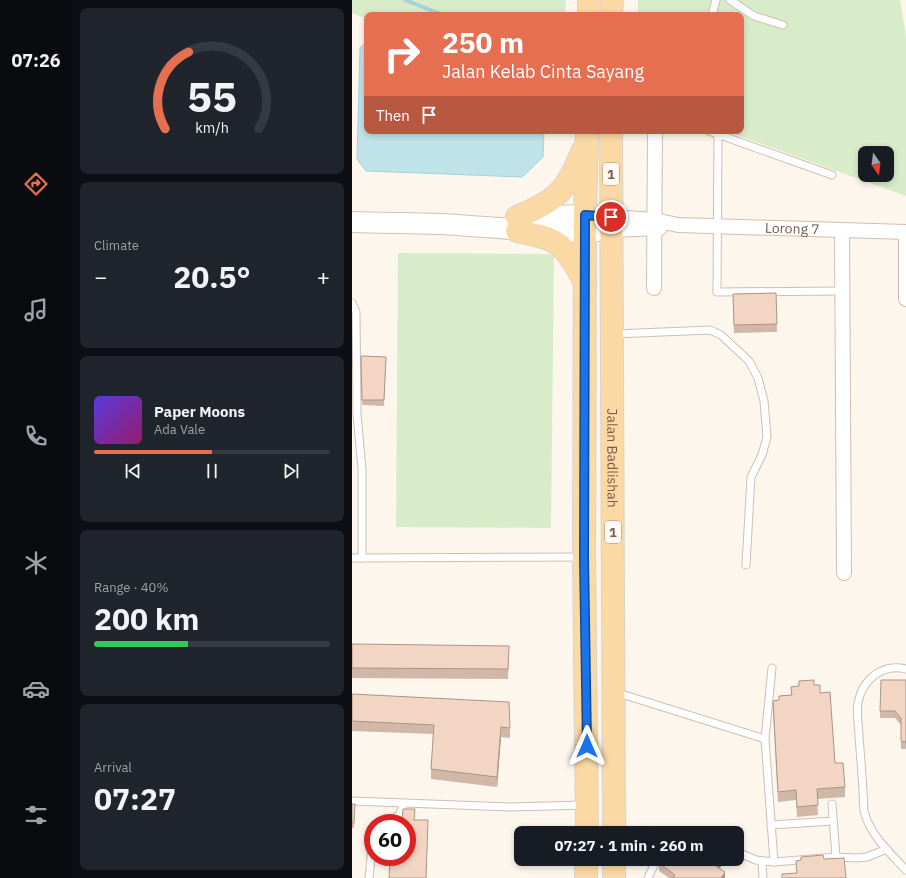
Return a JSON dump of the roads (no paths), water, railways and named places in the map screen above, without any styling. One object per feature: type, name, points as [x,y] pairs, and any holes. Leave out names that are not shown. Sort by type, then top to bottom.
[{"type":"main road","points":[[589,0],[589,12]]},
{"type":"main road","points":[[612,0],[612,12]]},
{"type":"main road","name":"Jalan Badlishah","points":[[611,134],[614,826]]},
{"type":"main road","points":[[517,224],[552,199],[562,189],[571,176],[587,136]]},
{"type":"main road","name":"Jalan Badlishah","points":[[587,136],[585,224],[584,557],[587,826]]},
{"type":"main road","points":[[352,222],[440,224],[611,223]]},
{"type":"main road","points":[[517,224],[558,244],[564,250],[585,282]]},
{"type":"main road","points":[[586,866],[586,878]]},
{"type":"main road","points":[[614,866],[614,878]]},
{"type":"street","points":[[654,288],[655,134]]},
{"type":"street","name":"Lorong 7","points":[[611,223],[906,232]]},
{"type":"street","points":[[842,231],[844,573]]},
{"type":"street","points":[[906,232],[906,299]]},
{"type":"lane","points":[[713,12],[716,0]]},
{"type":"lane","points":[[730,0],[754,16],[782,25]]},
{"type":"lane","points":[[832,174],[718,134],[717,292],[842,292]]},
{"type":"lane","points":[[352,304],[356,312],[357,414],[362,469],[362,558]]},
{"type":"lane","points":[[613,334],[710,330],[728,340],[743,354],[754,369],[763,395],[767,437],[762,455],[751,477],[746,565]]},
{"type":"lane","points":[[352,558],[584,557]]},
{"type":"lane","points":[[772,668],[765,739],[774,862]]},
{"type":"lane","points":[[906,669],[889,668],[871,677],[860,694],[857,711],[864,810],[870,828],[906,870]]},
{"type":"lane","points":[[613,691],[765,739]]},
{"type":"lane","points":[[352,801],[510,807],[587,804]]},
{"type":"lane","points":[[399,814],[404,804]]},
{"type":"lane","points":[[832,804],[836,857]]},
{"type":"lane","points":[[771,825],[833,820]]},
{"type":"lane","points":[[744,856],[762,862],[774,862],[836,857],[867,857],[887,849]]},
{"type":"lane","points":[[762,862],[763,878]]},
{"type":"lane","points":[[369,878],[370,866]]},
{"type":"lane","points":[[648,878],[654,866]]},
{"type":"water","points":[[364,45],[364,134],[544,134],[543,157],[522,177],[366,171],[357,159],[360,48]]},
{"type":"waterway","points":[[405,0],[435,12]]}]
